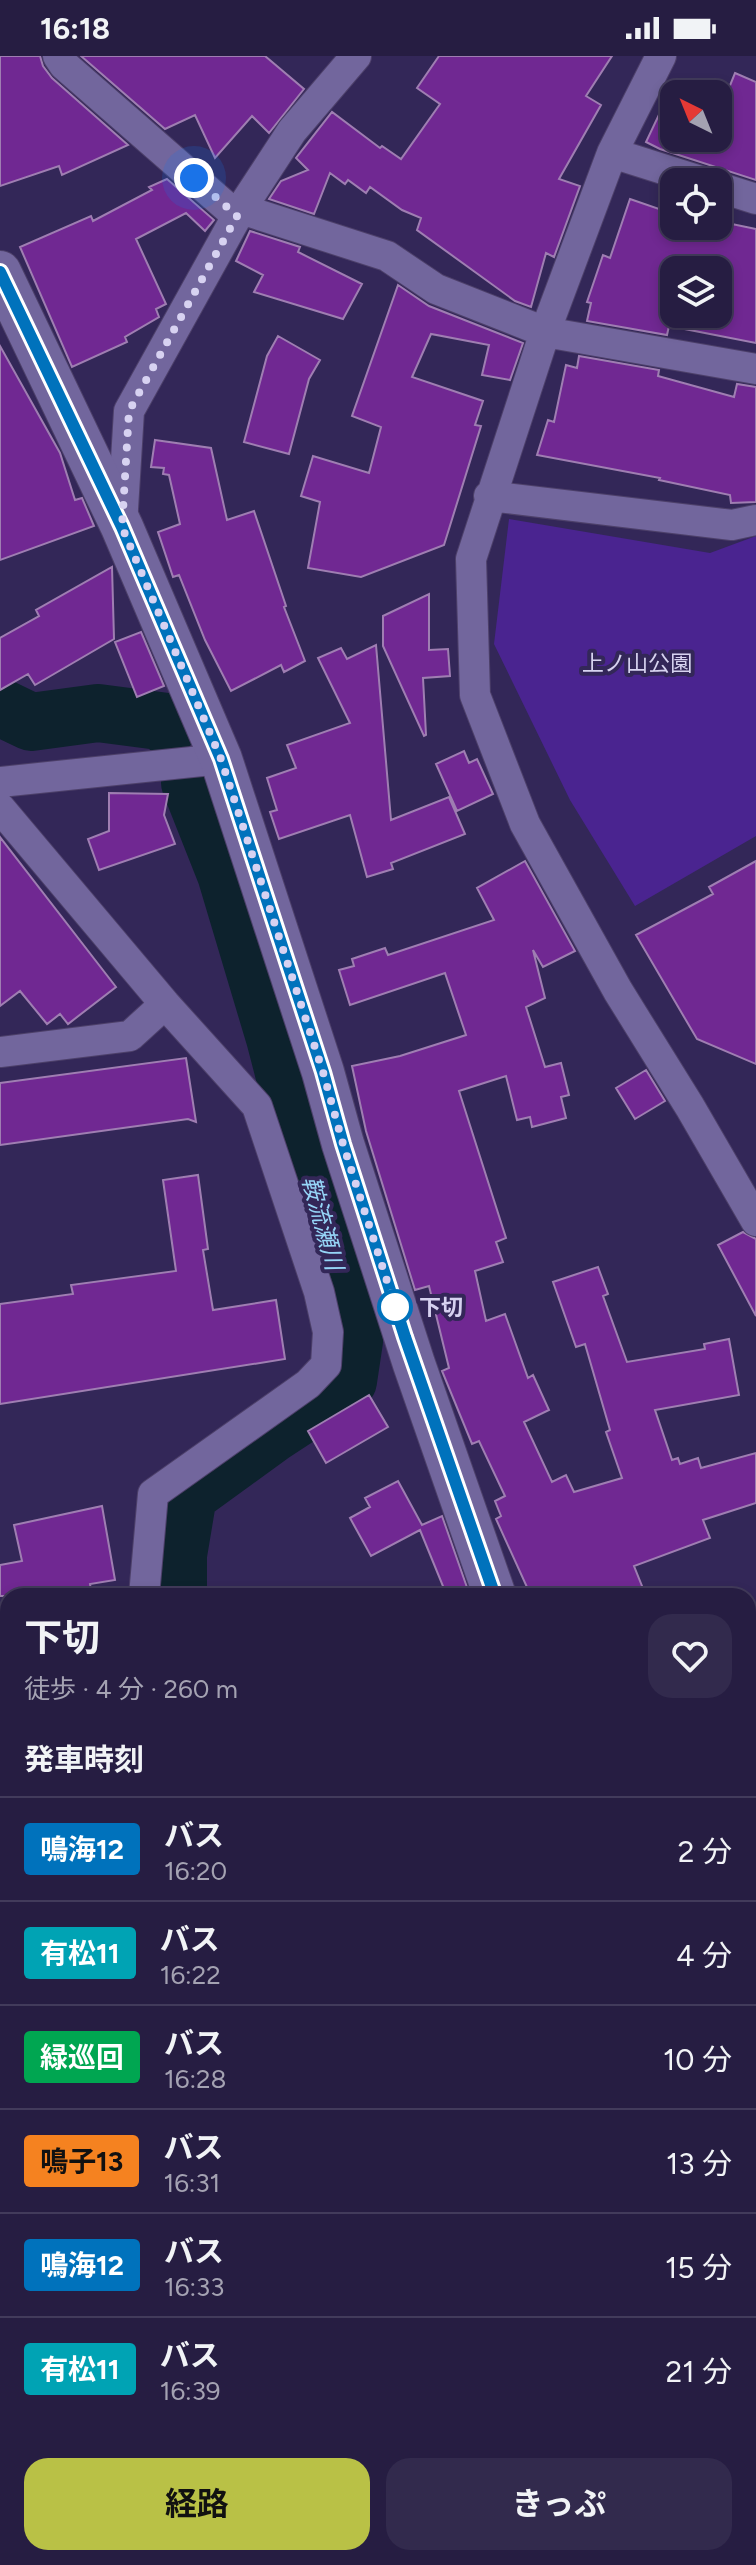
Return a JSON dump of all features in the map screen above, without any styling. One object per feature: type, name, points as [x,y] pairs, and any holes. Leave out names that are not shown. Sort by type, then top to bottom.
[{"type":"street","points":[[58,56],[64,65],[239,212],[387,256],[436,289],[545,332],[756,369]]},
{"type":"street","points":[[122,527],[129,411],[239,212],[292,131],[356,56]]},
{"type":"street","points":[[661,56],[612,153],[545,332],[489,496],[471,559],[475,695],[525,824],[618,991],[756,1221]]},
{"type":"street","points":[[612,153],[660,168]]},
{"type":"street","points":[[732,191],[756,199]]},
{"type":"street","points":[[0,272],[122,527],[221,759],[409,1349],[492,1588]]},
{"type":"street","points":[[489,496],[732,525],[756,520]]},
{"type":"street","points":[[0,782],[221,759]]},
{"type":"street","points":[[0,808],[165,1004],[257,1106],[319,1292],[328,1332],[326,1365],[308,1384],[153,1494],[145,1588]]},
{"type":"street","points":[[0,1052],[130,1036],[165,1004]]},
{"type":"green space","name":"上ノ山公園","points":[[509,519],[710,553],[756,536],[756,836],[635,906],[570,800],[494,644]]},
{"type":"building","points":[[0,56],[40,56],[52,78],[128,145],[62,175],[59,166],[0,186]]},
{"type":"building","points":[[81,56],[265,56],[304,89],[269,133],[252,116],[215,158],[195,115],[165,129]]},
{"type":"building","points":[[439,56],[612,56],[586,96],[601,105],[559,179],[580,186],[554,257],[546,253],[531,307],[515,301],[417,230],[421,218],[402,210],[370,187],[366,193],[348,180],[345,184],[330,173],[314,214],[269,199],[281,181],[308,170],[296,158],[332,112],[380,148],[382,146],[401,159],[440,104],[417,88]]},
{"type":"building","points":[[735,73],[756,82],[756,180],[732,172],[732,168],[719,168],[669,152],[732,152],[732,80]]},
{"type":"building","points":[[660,113],[660,149],[646,142]]},
{"type":"building","points":[[167,179],[214,220],[205,231],[186,213],[136,239],[166,304],[156,309],[159,317],[125,337],[127,342],[72,367],[20,247],[91,216],[93,221]]},
{"type":"building","points":[[630,199],[660,209],[660,240],[732,240],[732,224],[756,229],[756,343],[679,328],[732,328],[732,256],[660,256],[660,328],[669,328],[667,335],[587,321],[591,303],[587,302],[603,255],[610,258]]},
{"type":"building","points":[[250,231],[300,247],[298,252],[362,284],[343,319],[254,292],[263,275],[236,261]]},
{"type":"building","points":[[398,285],[429,306],[523,343],[510,380],[482,375],[489,345],[431,334],[412,377],[483,401],[475,425],[481,426],[444,545],[361,577],[308,568],[320,502],[301,496],[313,456],[369,473],[381,427],[352,416]]},
{"type":"building","points":[[278,336],[320,360],[309,379],[289,454],[244,442],[267,356]]},
{"type":"building","points":[[0,346],[60,453],[75,500],[82,498],[94,526],[0,560]]},
{"type":"building","points":[[579,356],[659,370],[658,376],[734,397],[737,384],[756,387],[756,502],[731,503],[730,495],[660,478],[537,455],[548,420],[554,422],[566,365],[577,368]]},
{"type":"building","points":[[155,440],[211,448],[227,520],[254,511],[284,607],[305,661],[284,672],[281,665],[231,691],[205,640],[179,575],[173,577],[158,532],[180,524],[169,475],[163,474],[164,468],[151,467]]},
{"type":"building","points":[[112,567],[114,639],[35,685],[28,674],[0,690],[0,638],[39,616],[36,610]]},
{"type":"building","points":[[429,594],[429,650],[448,649],[450,676],[423,678],[424,736],[383,646],[383,616]]},
{"type":"building","points":[[141,632],[164,686],[137,697],[115,642]]},
{"type":"building","points":[[376,645],[391,820],[449,797],[465,834],[391,863],[393,869],[367,877],[350,815],[279,839],[270,812],[277,810],[267,778],[296,768],[287,745],[350,723],[318,658],[341,648],[347,659]]},
{"type":"building","points":[[464,751],[469,763],[477,759],[493,794],[457,811],[436,764]]},
{"type":"building","points":[[109,793],[168,794],[164,815],[175,844],[99,870],[88,839],[109,831]]},
{"type":"building","points":[[0,837],[116,987],[68,1024],[60,1014],[47,1024],[20,991],[0,1006]]},
{"type":"building","points":[[525,861],[575,951],[543,967],[533,950],[545,998],[526,1007],[545,1067],[561,1063],[569,1095],[561,1097],[566,1118],[532,1127],[530,1117],[517,1120],[506,1076],[459,1091],[506,1238],[496,1242],[503,1262],[475,1271],[486,1321],[505,1314],[528,1378],[533,1375],[549,1410],[524,1422],[552,1482],[566,1475],[574,1492],[622,1478],[606,1432],[610,1430],[585,1344],[576,1347],[553,1282],[598,1267],[608,1294],[603,1296],[627,1362],[705,1349],[704,1344],[729,1339],[739,1395],[655,1410],[672,1460],[678,1458],[680,1464],[698,1458],[701,1468],[756,1453],[756,1503],[703,1520],[710,1538],[634,1566],[643,1588],[527,1588],[496,1519],[501,1516],[495,1501],[505,1496],[479,1441],[472,1444],[442,1371],[449,1368],[429,1286],[415,1290],[366,1131],[352,1066],[400,1056],[466,1035],[445,973],[350,1005],[339,970],[354,966],[352,959],[385,948],[388,955],[494,920],[477,888]]},
{"type":"building","points":[[756,861],[756,1064],[697,1039],[636,935],[713,894],[709,887]]},
{"type":"building","points":[[186,1058],[196,1122],[188,1119],[0,1145],[0,1083]]},
{"type":"building","points":[[646,1070],[665,1101],[635,1119],[616,1088]]},
{"type":"building","points":[[198,1175],[208,1249],[203,1250],[213,1310],[276,1300],[285,1359],[0,1404],[0,1304],[73,1294],[71,1285],[176,1271],[163,1180]]},
{"type":"building","points":[[743,1232],[756,1239],[756,1316],[718,1245]]},
{"type":"building","points":[[369,1395],[388,1427],[326,1463],[308,1431]]},
{"type":"building","points":[[398,1481],[422,1525],[442,1516],[467,1588],[444,1588],[420,1530],[371,1556],[350,1518],[370,1507],[365,1498]]},
{"type":"building","points":[[102,1506],[115,1580],[90,1584],[91,1588],[0,1588],[0,1565],[22,1561],[14,1525]]},
{"type":"waterway","name":"鞍流瀬川","points":[[0,707],[31,722],[98,713],[167,722],[168,727]]},
{"type":"waterway","name":"鞍流瀬川","points":[[178,1588],[178,1555],[188,1495],[348,1381],[354,1341],[275,1038],[226,874],[190,783]]},
{"type":"bus line","name":"鳴海12","points":[[0,272],[122,527],[221,759],[405,1337],[492,1588]]},
{"type":"place","name":"下切","points":[[395,1307]]},
{"type":"route","points":[[194,178],[237,216],[129,411],[122,527],[221,759],[323,1072],[395,1307]]}]
